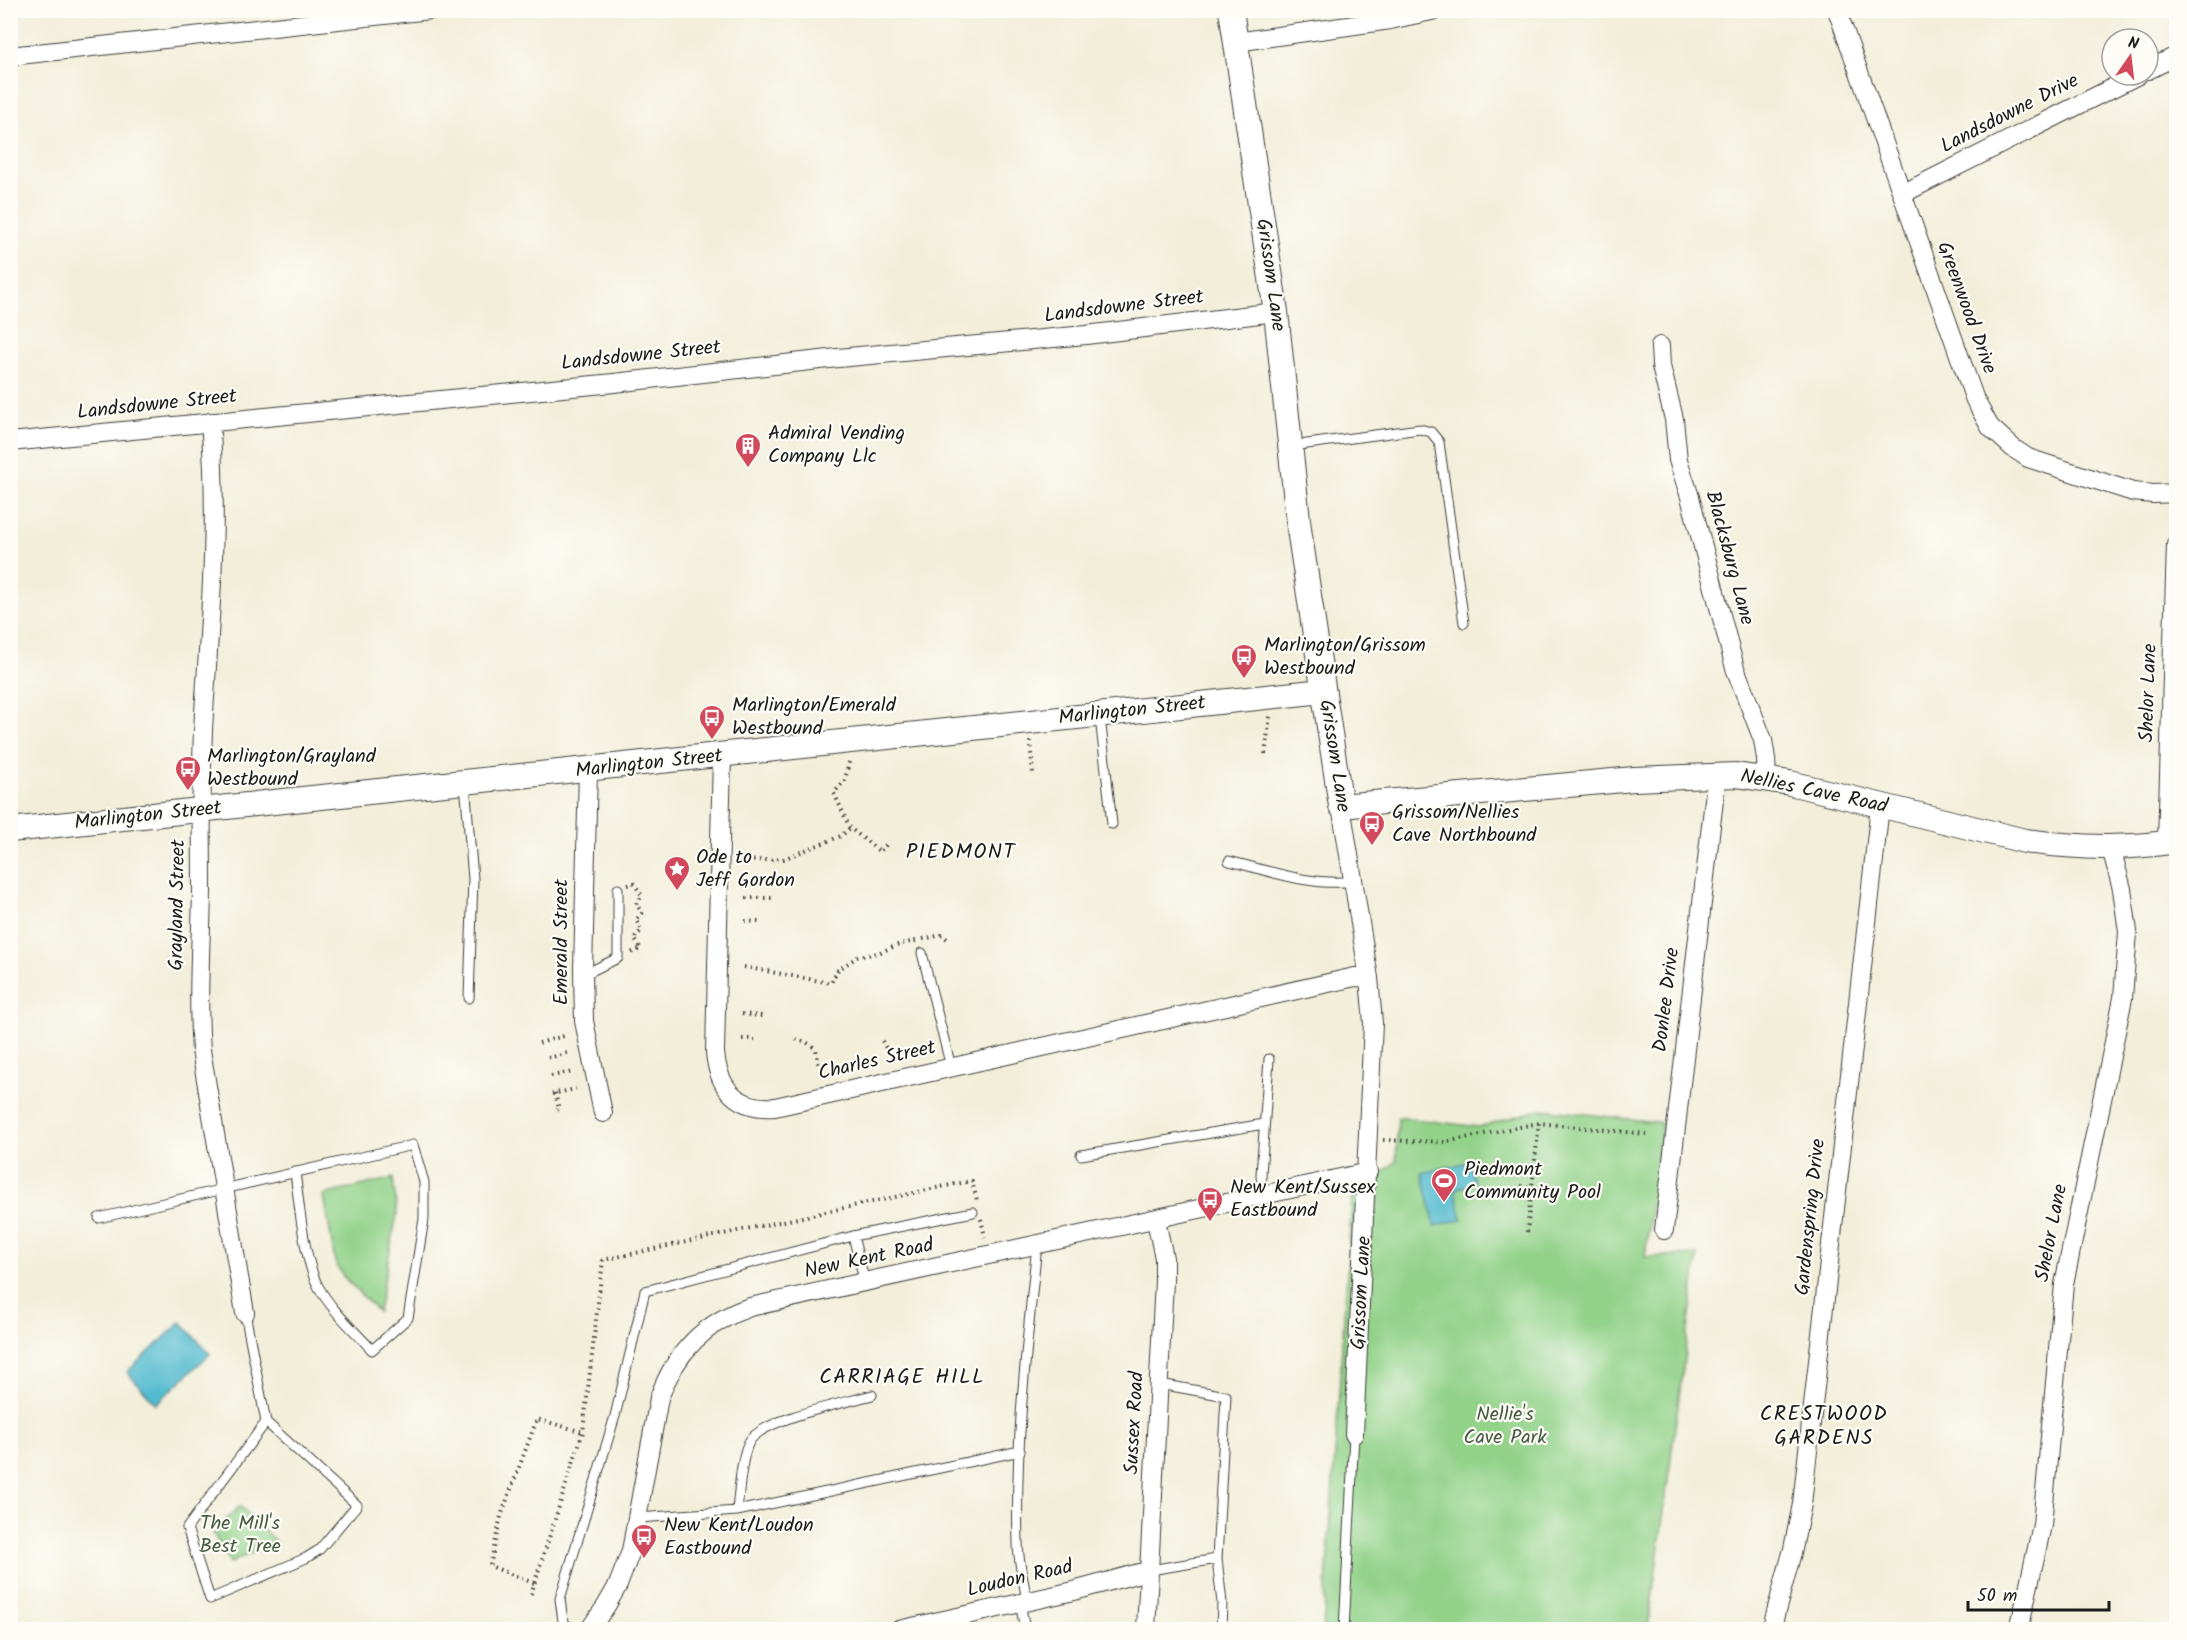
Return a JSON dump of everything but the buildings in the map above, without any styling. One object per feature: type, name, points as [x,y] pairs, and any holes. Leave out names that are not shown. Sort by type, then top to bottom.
[{"type":"street","points":[[10,56],[430,10]]},
{"type":"street","name":"Grissom Lane","points":[[1231,10],[1276,312],[1299,529],[1341,807],[1370,978],[1373,1043],[1354,1434]]},
{"type":"street","points":[[1236,42],[1390,20],[1436,10]]},
{"type":"street","name":"Greenwood Drive","points":[[1836,10],[1975,400],[1990,427],[2013,448],[2040,463],[2133,492],[2176,493]]},
{"type":"street","points":[[2160,64],[2176,56]]},
{"type":"street","name":"Landsdowne Drive","points":[[1902,194],[2115,87]]},
{"type":"street","name":"Landsdowne Street","points":[[10,442],[1086,335],[1276,312]]},
{"type":"street","name":"Blacksburg Lane","points":[[1660,346],[1661,366],[1674,419],[1678,460],[1735,668],[1763,740],[1767,759],[1767,778]]},
{"type":"street","name":"Grayland Street","points":[[210,423],[214,470],[214,543],[203,728],[199,1024],[201,1050],[245,1313]]},
{"type":"street","name":"Shelor Lane","points":[[2172,842],[2176,544]]},
{"type":"street","name":"Marlington Street","points":[[10,830],[1323,692]]},
{"type":"street","name":"Charles Street","points":[[722,756],[715,1052],[721,1082],[742,1102],[763,1108],[775,1107],[1355,977],[1370,978]]},
{"type":"street","name":"Emerald Street","points":[[588,770],[584,1021],[603,1113]]},
{"type":"street","name":"Nellies Cave Road","points":[[1341,807],[1634,779],[1717,774],[1767,778],[2017,839],[2060,846],[2111,848],[2172,842]]},
{"type":"street","name":"Donlee Drive","points":[[1664,1230],[1717,774]]},
{"type":"street","name":"Gardenspring Drive","points":[[1771,1629],[1793,1549],[1802,1504],[1880,806]]},
{"type":"street","name":"Shelor Lane","points":[[2019,1629],[2042,1526],[2064,1284],[2123,998],[2127,932],[2122,889],[2111,848]]},
{"type":"street","name":"New Kent Road","points":[[597,1627],[623,1574],[631,1551],[659,1398],[666,1380],[686,1347],[703,1331],[737,1312],[1368,1172]]},
{"type":"street","name":"Sussex Road","points":[[1146,1629],[1160,1384],[1164,1258],[1156,1220]]},
{"type":"street","name":"Loudon Road","points":[[899,1629],[1074,1591],[1150,1570]]},
{"type":"lane","points":[[1290,446],[1420,429],[1431,432],[1439,442],[1464,623]]},
{"type":"lane","points":[[1100,715],[1112,824]]},
{"type":"lane","points":[[465,783],[473,879],[469,998]]},
{"type":"lane","points":[[1229,861],[1314,882],[1354,881]]},
{"type":"lane","points":[[583,975],[618,958],[618,889]]},
{"type":"lane","points":[[922,953],[951,1067]]},
{"type":"lane","points":[[1263,1196],[1261,1175],[1269,1059]]},
{"type":"lane","points":[[1081,1155],[1264,1124]]},
{"type":"lane","points":[[99,1218],[225,1188],[413,1145],[424,1182],[424,1219],[408,1318],[372,1350],[329,1302],[317,1284],[307,1251],[295,1172]]},
{"type":"lane","points":[[570,1629],[563,1621],[560,1599],[615,1416],[645,1291],[853,1236],[973,1212]]},
{"type":"lane","points":[[853,1236],[865,1283]]},
{"type":"lane","points":[[1025,1629],[1017,1544],[1023,1388],[1037,1245]]},
{"type":"lane","points":[[245,1313],[266,1422],[357,1504],[319,1550],[306,1558],[210,1599],[187,1528],[266,1422]]},
{"type":"lane","points":[[1160,1384],[1226,1396],[1217,1560],[1222,1603],[1221,1629]]},
{"type":"lane","points":[[736,1511],[742,1466],[751,1439],[768,1426],[872,1395]]},
{"type":"lane","points":[[1344,1629],[1354,1434]]},
{"type":"lane","points":[[638,1518],[736,1511],[1020,1451]]},
{"type":"lane","points":[[1150,1570],[1217,1560]]},
{"type":"path","points":[[1265,754],[1270,715]]},
{"type":"path","points":[[1030,740],[1033,773]]},
{"type":"path","points":[[850,758],[845,780],[834,793],[850,828],[880,852],[886,844]]},
{"type":"path","points":[[747,861],[783,859],[841,836],[850,828]]},
{"type":"path","points":[[634,883],[642,896],[636,904],[642,913],[636,920],[642,930],[634,938],[641,949]]},
{"type":"path","points":[[746,898],[772,898]]},
{"type":"path","points":[[745,921],[759,922]]},
{"type":"path","points":[[744,967],[831,983],[838,970],[857,957],[878,953],[900,944],[942,935],[950,941]]},
{"type":"path","points":[[742,1014],[762,1016]]},
{"type":"path","points":[[539,1043],[564,1036]]},
{"type":"path","points":[[742,1039],[755,1039]]},
{"type":"path","points":[[796,1039],[816,1048],[819,1067]]},
{"type":"path","points":[[882,1041],[888,1052]]},
{"type":"path","points":[[548,1058],[568,1053]]},
{"type":"path","points":[[551,1076],[573,1072]]},
{"type":"path","points":[[557,1110],[559,1110],[553,1094],[576,1089]]},
{"type":"path","points":[[1383,1140],[1445,1142],[1539,1124],[1646,1134]]},
{"type":"path","points":[[1527,1232],[1539,1124]]},
{"type":"path","points":[[1521,1186],[1532,1187]]},
{"type":"path","points":[[534,1583],[490,1566],[501,1516],[537,1419],[583,1432]]},
{"type":"green space","name":"Nellie's Cave Park","points":[[1542,1109],[1663,1123],[1645,1257],[1698,1255],[1648,1629],[1323,1630],[1352,1199],[1396,1161],[1398,1117],[1479,1127]]},
{"type":"green space","points":[[393,1178],[397,1214],[378,1312],[343,1276],[335,1262],[324,1195]]},
{"type":"green space","name":"The Mill's Best Tree","points":[[240,1506],[276,1542],[230,1563],[213,1533]]},
{"type":"water","name":"Piedmont Community Pool","points":[[1469,1162],[1475,1184],[1455,1189],[1462,1219],[1435,1226],[1422,1173]]},
{"type":"water","points":[[181,1322],[210,1354],[156,1404],[127,1372]]},
{"type":"place","name":"Admiral Vending Company Llc","points":[[748,469]]},
{"type":"place","name":"Marlington/Grissom Westbound","points":[[1244,680]]},
{"type":"place","name":"Marlington/Emerald Westbound","points":[[712,741]]},
{"type":"place","name":"Marlington/Grayland Westbound","points":[[188,792]]},
{"type":"place","name":"Grissom/Nellies Cave Northbound","points":[[1372,847]]},
{"type":"place","name":"Ode to Jeff Gordon","points":[[677,892]]},
{"type":"place","name":"Piedmont Community Pool","points":[[1444,1204]]},
{"type":"place","name":"New Kent/Sussex Eastbound","points":[[1210,1223]]},
{"type":"place","name":"New Kent/Loudon Eastbound","points":[[644,1560]]},
{"type":"district","name":"PIEDMONT","points":[[961,852]]},
{"type":"district","name":"CARRIAGE HILL","points":[[902,1377]]},
{"type":"district","name":"CRESTWOOD GARDENS","points":[[1824,1426]]}]
